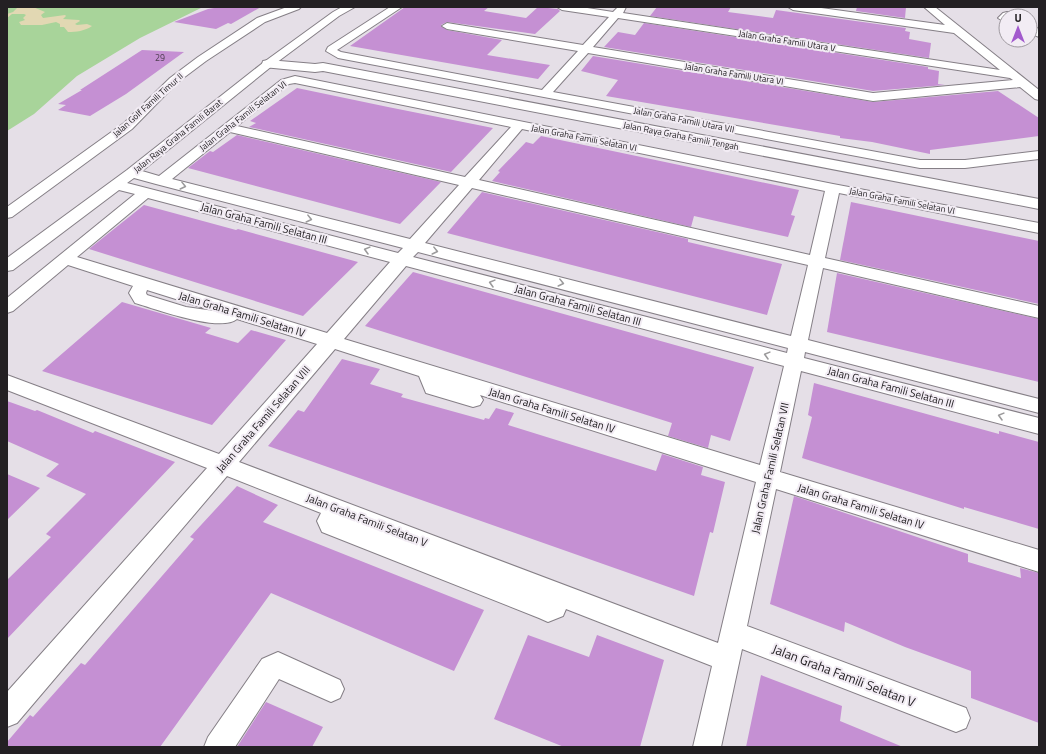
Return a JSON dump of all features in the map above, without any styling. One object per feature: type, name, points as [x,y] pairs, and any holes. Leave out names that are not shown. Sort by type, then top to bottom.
[{"type":"street","name":"Jalan Golf Famili Timur II","points":[[7,214],[128,126],[174,80],[202,59],[261,20],[296,7]]},
{"type":"street","name":"Jalan Raya Graha Famili Barat","points":[[7,266],[117,185],[268,64],[336,14],[350,7]]},
{"type":"street","name":"Jalan Graha Famili Utara VII","points":[[396,7],[332,48],[331,51],[338,55],[920,164],[944,166],[960,165],[1039,155]]},
{"type":"street","name":"Jalan Graha Famili Utara V","points":[[562,7],[619,11],[1012,74]]},
{"type":"street","points":[[792,7],[958,30]]},
{"type":"street","points":[[929,7],[1039,96]]},
{"type":"street","points":[[545,94],[619,11]]},
{"type":"street","name":"Jalan Graha Famili Utara VI","points":[[447,26],[873,97],[1022,83]]},
{"type":"street","name":"Jalan Raya Graha Famili Tengah","points":[[283,53],[315,60],[322,63],[323,67]]},
{"type":"street","name":"Jalan Raya Graha Famili Tengah","points":[[268,64],[315,68],[323,67],[1039,204]]},
{"type":"street","name":"Jalan Graha Famili Selatan VI","points":[[162,181],[285,82],[295,79],[833,188],[1039,228]]},
{"type":"street","name":"Jalan Graha Famili Selatan VIII","points":[[7,713],[519,125]]},
{"type":"street","points":[[228,128],[1039,312]]},
{"type":"street","name":"Jalan Graha Famili Selatan III","points":[[132,173],[408,252],[796,353],[1039,426]]},
{"type":"street","name":"Jalan Graha Famili Selatan III","points":[[117,185],[408,252]]},
{"type":"street","name":"Jalan Graha Famili Selatan VII","points":[[707,747],[833,188]]},
{"type":"street","points":[[7,307],[146,192]]},
{"type":"street","name":"Jalan Graha Famili Selatan IV","points":[[65,259],[427,372],[432,386],[441,390],[610,441],[628,434],[1039,562]]},
{"type":"street","name":"Jalan Graha Famili Selatan III","points":[[796,353],[1039,406]]},
{"type":"street","name":"Jalan Graha Famili Selatan V","points":[[7,382],[336,508],[328,521],[330,525],[548,610],[554,608],[560,594],[727,659]]},
{"type":"street","name":"Jalan Graha Famili Selatan V","points":[[733,632],[956,718]]},
{"type":"street","points":[[218,747],[274,665],[278,665],[331,689]]},
{"type":"green space","points":[[7,7],[203,7],[140,38],[77,76],[34,114],[7,131]]},
{"type":"sand","points":[[18,7],[33,7],[45,12],[41,15],[43,18],[65,15],[66,16],[63,19],[79,20],[80,21],[75,24],[77,25],[87,24],[92,26],[80,31],[68,32],[64,27],[60,27],[60,24],[56,22],[42,25],[21,25],[19,22],[25,20],[23,18],[26,15],[24,14],[12,14],[7,18],[7,14],[13,12]]},
{"type":"building","points":[[220,7],[261,7],[231,24],[228,23],[216,29],[174,22],[208,9]]},
{"type":"building","points":[[405,7],[489,7],[484,11],[526,18],[538,7],[558,9],[560,11],[535,34],[447,22],[441,25],[447,30],[502,40],[487,55],[550,65],[538,79],[350,46]]},
{"type":"building","points":[[657,7],[731,7],[728,12],[773,18],[776,10],[906,28],[905,31],[910,32],[909,39],[931,43],[929,58],[650,16]]},
{"type":"building","points":[[857,7],[906,7],[905,18],[856,11]]},
{"type":"building","points":[[644,23],[928,67],[928,69],[939,71],[938,84],[945,85],[873,91],[604,47],[618,32],[635,35]]},
{"type":"building","points":[[142,50],[184,52],[126,94],[90,116],[58,110],[66,105],[58,104],[82,90],[80,90]]},
{"type":"building","points":[[593,56],[873,102],[998,91],[1039,118],[1039,136],[930,150],[930,154],[872,142],[840,138],[840,136],[606,96],[618,80],[581,71]]},
{"type":"building","points":[[297,88],[493,128],[451,172],[249,127],[256,123],[250,121]]},
{"type":"building","points":[[237,135],[441,182],[400,224],[188,168],[210,151],[213,152]]},
{"type":"building","points":[[541,136],[799,190],[791,215],[795,216],[788,237],[694,216],[691,227],[492,181],[500,172],[498,171],[526,142],[533,144]]},
{"type":"building","points":[[482,192],[688,239],[688,242],[782,264],[767,315],[447,233]]},
{"type":"building","points":[[851,202],[1039,241],[1039,304],[840,260]]},
{"type":"building","points":[[144,205],[358,262],[303,316],[89,249]]},
{"type":"building","points":[[413,272],[754,367],[730,441],[711,435],[708,448],[668,436],[672,423],[365,326]]},
{"type":"building","points":[[837,273],[1039,319],[1039,382],[827,332]]},
{"type":"building","points":[[122,302],[211,328],[205,333],[238,343],[251,330],[286,340],[212,425],[42,371]]},
{"type":"building","points":[[342,359],[380,369],[370,384],[403,394],[401,397],[484,420],[485,418],[489,419],[496,408],[514,413],[508,425],[656,471],[662,454],[703,467],[701,475],[725,482],[713,533],[710,532],[694,596],[268,446],[298,410],[304,412]]},
{"type":"building","points":[[814,383],[999,434],[999,431],[1039,442],[1039,529],[964,507],[964,509],[802,458],[812,417],[808,415]]},
{"type":"building","points":[[7,401],[35,411],[37,410],[93,433],[95,431],[175,462],[7,639],[7,580],[51,537],[46,534],[86,494],[46,476],[59,464],[7,441]]},
{"type":"building","points":[[7,474],[40,488],[7,520]]},
{"type":"building","points":[[237,486],[278,505],[263,522],[484,610],[454,671],[271,593],[160,747],[7,747],[7,742],[30,715],[33,717],[81,663],[85,665],[194,539],[190,537]]},
{"type":"building","points":[[794,496],[968,554],[968,562],[1021,578],[1020,568],[1039,573],[1039,723],[971,698],[971,671],[905,647],[845,622],[844,632],[770,604]]},
{"type":"building","points":[[528,635],[589,657],[597,635],[664,660],[640,747],[564,747],[494,719]]},
{"type":"building","points":[[761,675],[842,706],[840,721],[903,747],[746,747]]},
{"type":"building","points":[[266,702],[323,727],[312,747],[237,747]]}]
